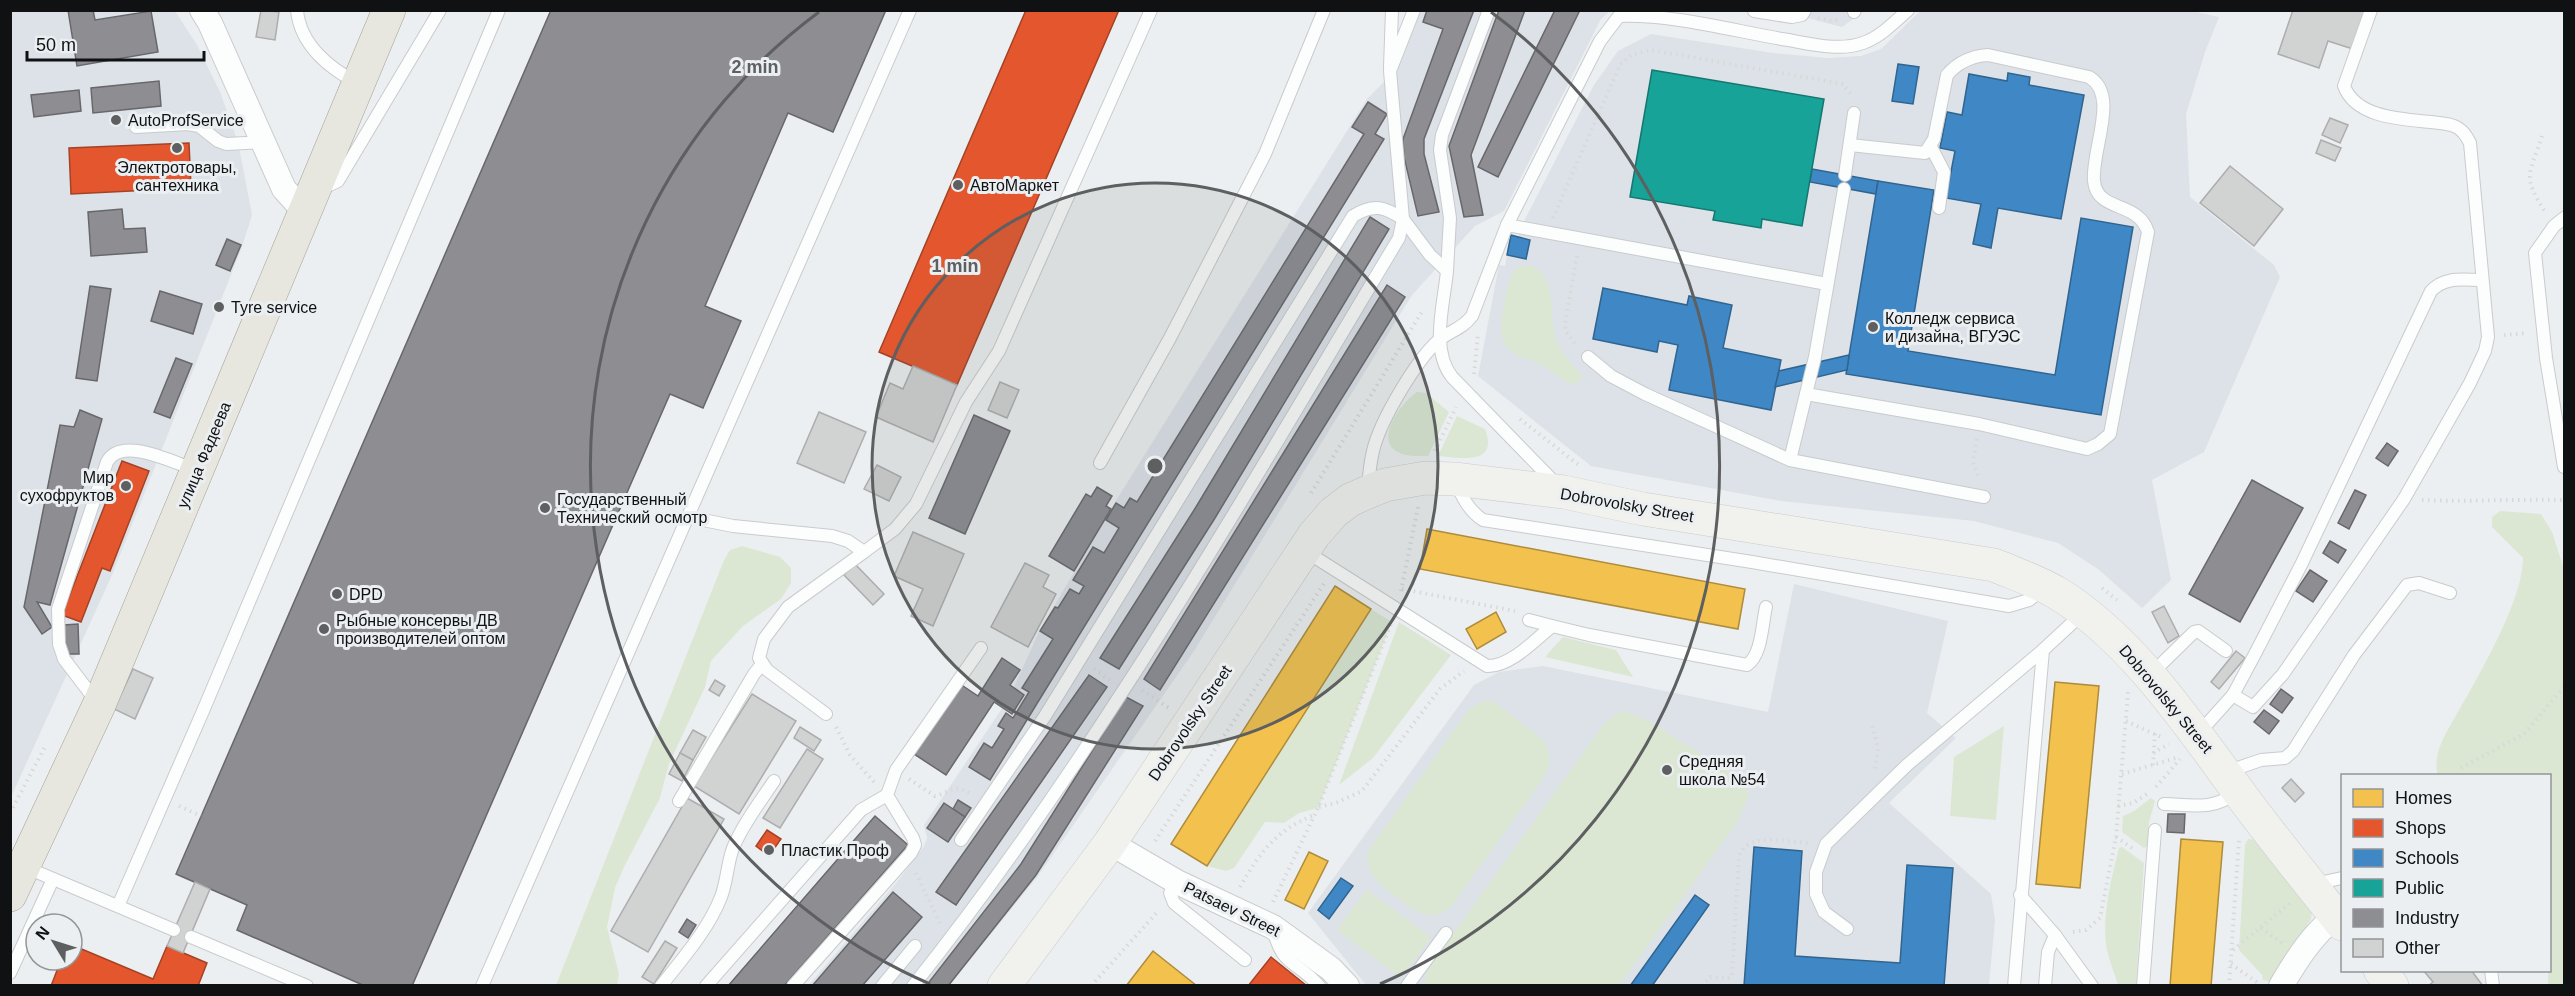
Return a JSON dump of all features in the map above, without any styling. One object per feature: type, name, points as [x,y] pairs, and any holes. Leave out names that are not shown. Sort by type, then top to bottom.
[{"type":"main road","name":"улица Фадеева","points":[[29,880],[99,705],[389,10]]},
{"type":"main road","name":"Dobrovolsky Street","points":[[1010,983],[1110,843],[1304,550],[1333,513],[1350,500],[1385,485],[1425,478],[1574,481],[1643,509],[1994,565],[2045,587],[2083,613],[2138,664],[2198,735],[2232,782],[2317,887],[2339,920]]},
{"type":"main road","points":[[2382,972],[2392,986]]},
{"type":"street","points":[[209,15],[284,189],[311,200]]},
{"type":"street","name":"Patsaev Street","points":[[1110,843],[1141,862],[1174,890],[1230,906],[1268,924],[1331,969],[1347,986]]},
{"type":"street","points":[[2281,986],[2320,928],[2339,920]]},
{"type":"lane","points":[[297,10],[298,21],[313,48],[334,71],[359,84]]},
{"type":"lane","points":[[311,200],[338,181],[441,10]]},
{"type":"lane","points":[[117,906],[203,711],[499,10]]},
{"type":"lane","points":[[482,986],[910,10]]},
{"type":"lane","points":[[826,714],[762,664],[759,658],[764,639],[788,608],[895,529],[916,504],[966,402],[992,366],[1151,10]]},
{"type":"lane","points":[[1100,462],[1175,328],[1265,154],[1324,10]]},
{"type":"lane","points":[[913,986],[990,885],[1126,685],[1399,238],[1403,219],[1389,54],[1392,10]]},
{"type":"lane","points":[[1390,71],[1414,10]]},
{"type":"lane","points":[[1489,10],[1442,135],[1440,150],[1450,218],[1440,339],[1441,359],[1452,377],[1574,481]]},
{"type":"lane","points":[[1368,492],[1373,449],[1384,422],[1416,368],[1440,339],[1464,326],[1472,316],[1507,225],[1600,40],[1621,12],[1820,45],[1847,46],[1886,30],[1908,10]]},
{"type":"lane","points":[[2233,695],[2249,706],[2258,705],[2283,674],[2403,499],[2470,383],[2488,337],[2470,143],[2465,133],[2453,125],[2388,117],[2355,104],[2347,96],[2344,86],[2371,10]]},
{"type":"lane","points":[[1754,11],[1792,17],[1803,13]]},
{"type":"lane","points":[[1806,394],[1979,424],[2087,449],[2110,434],[2148,232],[2139,216],[2102,199],[2097,193],[2093,161],[2105,108],[2105,97],[2096,81],[2089,77],[1988,55],[1977,55],[1954,67],[1947,75],[1931,147],[1924,153],[1850,146]]},
{"type":"lane","points":[[1845,175],[1854,113]]},
{"type":"lane","points":[[136,126],[188,124],[199,126],[218,141],[226,144],[264,142]]},
{"type":"lane","points":[[1931,147],[1944,172],[1939,208]]},
{"type":"lane","points":[[1790,460],[1815,357],[1844,189]]},
{"type":"lane","points":[[961,840],[1080,661],[1353,216],[1364,209],[1387,208],[1403,219],[1430,255],[1447,271]]},
{"type":"lane","points":[[2565,218],[2554,226],[2535,253],[2542,331],[2565,467]]},
{"type":"lane","points":[[1507,225],[1827,284]]},
{"type":"lane","points":[[2198,735],[2233,695],[2302,563],[2431,291],[2438,284],[2447,280],[2482,280]]},
{"type":"lane","points":[[1588,357],[1611,376],[1645,394],[1790,460],[1984,497]]},
{"type":"lane","points":[[99,705],[64,659],[58,644],[58,609],[107,462],[111,454],[119,450],[138,450],[197,470]]},
{"type":"lane","points":[[1454,478],[1467,504],[1474,514],[1483,520],[1762,563],[2009,606],[2029,600],[2045,587]]},
{"type":"lane","points":[[688,517],[733,526],[832,536],[848,541],[864,552]]},
{"type":"lane","points":[[1304,550],[1476,662],[1487,666],[1496,667],[1511,658],[1552,626]]},
{"type":"lane","points":[[2164,804],[2215,805],[2225,801],[2232,782],[2261,760],[2285,758],[2293,751],[2354,655],[2407,585],[2419,583],[2451,593]]},
{"type":"lane","points":[[1529,620],[1589,635],[1747,665],[1753,661],[1756,652],[1766,607]]},
{"type":"lane","points":[[1847,928],[1824,912],[1816,894],[1816,872],[1826,844],[1907,765],[2043,650],[2083,613]]},
{"type":"lane","points":[[2138,664],[2198,631],[2226,651]]},
{"type":"lane","points":[[706,986],[861,810],[887,795],[896,770],[981,648]]},
{"type":"lane","points":[[2014,986],[2020,895],[2043,650]]},
{"type":"lane","points":[[679,801],[762,664]]},
{"type":"lane","points":[[661,986],[689,952],[706,925],[721,896],[729,859],[736,840],[774,781]]},
{"type":"lane","points":[[793,986],[915,846],[913,838],[887,795]]},
{"type":"lane","points":[[2143,986],[2155,830]]},
{"type":"lane","points":[[10,973],[29,880],[117,906],[174,930]]},
{"type":"lane","points":[[1174,890],[1245,960]]},
{"type":"lane","points":[[2020,895],[2055,935],[2092,986]]},
{"type":"lane","points":[[1268,924],[1283,956],[1319,986]]},
{"type":"lane","points":[[1407,986],[1446,933]]},
{"type":"lane","points":[[2045,986],[2046,960],[2050,943],[2055,935]]},
{"type":"lane","points":[[190,937],[306,986]]},
{"type":"lane","points":[[882,986],[915,945]]},
{"type":"path","points":[[1803,13],[1833,21],[1855,11]]},
{"type":"path","points":[[1546,232],[1620,64],[1631,55],[1651,50],[1843,84],[1849,89],[1854,99],[1854,113]]},
{"type":"path","points":[[2542,136],[2528,177],[2532,190],[2554,226]]},
{"type":"path","points":[[1580,237],[1565,324],[1566,332],[1588,357]]},
{"type":"path","points":[[1472,316],[1478,338],[1473,380]]},
{"type":"path","points":[[2488,337],[2542,331]]},
{"type":"path","points":[[1514,414],[1574,481]]},
{"type":"path","points":[[2403,499],[2468,502],[2565,500]]},
{"type":"path","points":[[1141,862],[1334,568]]},
{"type":"path","points":[[2093,582],[2108,591],[2124,607]]},
{"type":"path","points":[[1401,589],[1511,609],[1529,620]]},
{"type":"path","points":[[1268,924],[1318,808],[1392,622]]},
{"type":"path","points":[[1080,661],[1174,711]]},
{"type":"path","points":[[1318,808],[1336,803],[1362,791],[1440,688],[1476,662]]},
{"type":"path","points":[[2055,935],[2086,930],[2100,918],[2116,837],[2126,721],[2138,664]]},
{"type":"path","points":[[2461,768],[2524,734],[2565,687]]},
{"type":"path","points":[[826,714],[838,729],[850,755],[887,795]]},
{"type":"path","points":[[2126,721],[2172,743],[2153,753]]},
{"type":"path","points":[[1872,726],[1878,747],[1877,763]]},
{"type":"path","points":[[2153,765],[2155,733]]},
{"type":"path","points":[[2118,806],[2133,803],[2145,796],[2165,780],[2182,757],[2122,774]]},
{"type":"path","points":[[927,791],[935,796],[950,789],[962,789],[986,805]]},
{"type":"path","points":[[1230,906],[1258,856],[1270,842],[1298,821],[1315,815]]},
{"type":"path","points":[[2229,986],[2239,835]]},
{"type":"path","points":[[2116,837],[2142,855]]},
{"type":"path","points":[[1702,986],[1710,977],[1728,978],[1732,976],[1741,848],[1753,840],[1826,844]]},
{"type":"path","points":[[907,856],[949,941]]},
{"type":"path","points":[[2232,950],[2317,887]]},
{"type":"path","points":[[1091,986],[1174,890]]},
{"type":"path","points":[[2231,964],[2256,980]]},
{"type":"shaded area","name":"Колледж сервиса и дизайна, ВГУЭС","points":[[2187,10],[2219,17],[2205,52],[2186,114],[2190,197],[2274,265],[2280,277],[2204,452],[2152,480],[2171,580],[2142,608],[2098,569],[2058,543],[1974,521],[1781,501],[1591,466],[1478,376],[1499,265],[1505,266],[1511,235],[1518,237],[1594,85],[1618,51],[1651,34],[1773,53],[1828,58],[1861,56],[1881,49],[1920,11]]},
{"type":"shaded area","points":[[11,11],[175,11],[197,45],[220,92],[238,142],[252,215],[242,247],[112,575],[11,797]]},
{"type":"shaded area","points":[[1418,11],[1610,11],[1601,19],[1504,211],[1475,226],[1412,295],[1194,651],[1038,876],[950,985],[808,986],[897,882],[924,846],[927,838],[924,825],[1009,698],[1039,632],[1117,499],[1367,99],[1396,70]]},
{"type":"shaded area","points":[[1781,11],[1864,11],[1842,27]]},
{"type":"shaded area","name":"Средняя школа №54","points":[[1794,584],[1948,621],[1927,713],[1956,738],[1889,803],[1991,894],[1995,920],[1989,985],[1366,985],[1308,913],[1474,685],[1499,672],[1543,666],[1768,712]]},
{"type":"green space","points":[[1523,265],[1535,268],[1544,275],[1551,297],[1553,323],[1559,346],[1582,376],[1579,382],[1573,385],[1532,360],[1516,355],[1509,350],[1502,336],[1501,328],[1508,287],[1513,274]]},
{"type":"green space","points":[[1417,392],[1426,393],[1449,412],[1428,456],[1400,453],[1390,445],[1388,437],[1393,420],[1405,403]]},
{"type":"green space","points":[[1457,416],[1485,429],[1488,441],[1487,449],[1482,454],[1467,458],[1438,456]]},
{"type":"green space","points":[[2500,511],[2541,514],[2552,532],[2564,569],[2564,985],[2548,985],[2548,972],[2551,972],[2551,774],[2438,774],[2436,765],[2442,742],[2480,674],[2504,624],[2521,578],[2523,558],[2492,527],[2492,517]]},
{"type":"green space","points":[[742,546],[780,557],[791,568],[791,583],[781,599],[743,626],[711,661],[705,687],[669,764],[660,798],[615,888],[607,927],[619,974],[617,985],[556,985],[724,560],[730,550]]},
{"type":"green space","points":[[1371,609],[1392,622],[1318,808],[1299,813],[1284,823],[1265,822],[1234,868],[1226,871],[1207,866]]},
{"type":"green space","points":[[1399,622],[1451,655],[1373,758],[1339,785]]},
{"type":"green space","points":[[1563,637],[1616,650],[1633,677],[1545,657]]},
{"type":"green space","points":[[1482,701],[1492,701],[1500,706],[1544,741],[1549,753],[1549,765],[1542,780],[1453,904],[1435,915],[1427,915],[1405,904],[1380,884],[1370,870],[1367,853],[1467,712]]},
{"type":"green space","points":[[1625,711],[1649,721],[1734,775],[1744,785],[1749,796],[1736,824],[1619,985],[1425,985],[1427,970],[1604,724],[1614,715]]},
{"type":"green space","points":[[2004,726],[1996,820],[1950,816],[1954,757]]},
{"type":"green space","points":[[2151,798],[2155,801],[2149,822],[2147,846],[2144,848],[2122,832],[2123,816]]},
{"type":"green space","points":[[2248,839],[2258,840],[2312,911],[2311,919],[2273,978],[2268,981],[2263,980],[2262,975],[2239,950],[2245,845]]},
{"type":"green space","points":[[2122,847],[2144,863],[2136,985],[2118,985],[2106,941],[2107,901],[2119,848]]},
{"type":"green space","points":[[1367,890],[1431,937],[1401,978],[1337,930]]},
{"type":"building: Homes","points":[[1427,529],[1745,589],[1738,629],[1420,569]]},
{"type":"building: Homes","points":[[1335,586],[1371,609],[1207,866],[1171,844]]},
{"type":"building: Homes","points":[[1496,612],[1506,632],[1477,649],[1466,629]]},
{"type":"building: Homes","points":[[2055,682],[2099,686],[2080,888],[2036,884]]},
{"type":"building: Homes","points":[[2181,839],[2223,842],[2211,986],[2170,986]]},
{"type":"building: Homes","points":[[1309,852],[1328,861],[1304,909],[1285,900]]},
{"type":"building: Homes","points":[[1153,951],[1197,986],[1126,986]]},
{"type":"building: Shops","points":[[1026,10],[1119,10],[957,385],[879,352]]},
{"type":"building: Shops","points":[[189,143],[191,188],[71,194],[69,148]]},
{"type":"building: Shops","points":[[122,461],[149,471],[110,571],[102,568],[81,622],[62,615]]},
{"type":"building: Shops","points":[[767,830],[781,839],[769,856],[756,846]]},
{"type":"building: Shops","points":[[167,946],[207,963],[198,986],[51,986],[56,972],[84,972],[84,950],[153,979]]},
{"type":"building: Shops","points":[[1271,957],[1307,986],[1248,986]]},
{"type":"building: Schools","points":[[1898,64],[1919,67],[1913,104],[1892,101]]},
{"type":"building: Schools","points":[[2008,73],[2030,77],[2029,85],[2084,95],[2061,219],[1998,208],[1991,248],[1973,244],[1981,204],[1946,198],[1955,151],[1940,148],[1947,112],[1962,115],[1969,74],[2007,81]]},
{"type":"building: Schools","points":[[1812,169],[1878,181],[1876,194],[1810,182]]},
{"type":"building: Schools","points":[[1878,181],[1934,190],[1908,351],[2055,375],[2081,218],[2133,227],[2101,415],[1846,374]]},
{"type":"building: Schools","points":[[1511,235],[1530,240],[1526,259],[1507,255]]},
{"type":"building: Schools","points":[[1603,288],[1687,305],[1689,296],[1732,305],[1723,348],[1781,360],[1771,410],[1669,390],[1678,345],[1659,341],[1657,352],[1593,339]]},
{"type":"building: Schools","points":[[1849,355],[1847,370],[1775,387],[1779,371]]},
{"type":"building: Schools","points":[[1754,847],[1802,851],[1795,956],[1900,963],[1907,865],[1953,868],[1944,986],[1744,986]]},
{"type":"building: Schools","points":[[1341,878],[1353,886],[1329,919],[1318,910]]},
{"type":"building: Schools","points":[[1695,895],[1709,905],[1652,986],[1630,986]]},
{"type":"building: Public","points":[[1652,70],[1824,99],[1802,226],[1762,219],[1761,228],[1713,220],[1715,211],[1630,197]]},
{"type":"building: Industry","points":[[68,10],[93,10],[95,20],[151,11],[158,52],[77,66]]},
{"type":"building: Industry","points":[[551,10],[886,10],[833,132],[788,113],[705,306],[741,321],[703,408],[670,394],[412,986],[365,986],[237,930],[247,905],[176,874]]},
{"type":"building: Industry","points":[[1427,10],[1474,10],[1424,139],[1424,154],[1439,212],[1418,216],[1404,157],[1403,139],[1443,29],[1423,22]]},
{"type":"building: Industry","points":[[1499,10],[1525,10],[1471,155],[1483,215],[1464,217],[1449,146]]},
{"type":"building: Industry","points":[[1555,10],[1580,10],[1498,177],[1478,167]]},
{"type":"building: Industry","points":[[159,81],[161,106],[93,113],[91,88]]},
{"type":"building: Industry","points":[[79,90],[81,111],[34,117],[31,95]]},
{"type":"building: Industry","points":[[1368,102],[1387,114],[1375,134],[1384,139],[990,780],[969,767],[984,743],[992,748],[1004,729],[998,726],[1006,713],[1013,718],[1029,692],[1022,688],[1053,639],[1040,631],[1070,589],[1079,594],[1084,586],[1073,580],[1093,547],[1104,553],[1119,528],[1106,520],[1116,503],[1124,508],[1130,498],[1137,502],[1364,134],[1352,127]]},
{"type":"building: Industry","points":[[122,209],[124,229],[145,228],[147,252],[91,256],[88,212]]},
{"type":"building: Industry","points":[[1370,217],[1389,229],[1215,518],[1119,669],[1100,658],[1196,507]]},
{"type":"building: Industry","points":[[227,239],[241,245],[230,271],[216,265]]},
{"type":"building: Industry","points":[[1387,285],[1405,297],[1160,690],[1144,679]]},
{"type":"building: Industry","points":[[90,286],[111,289],[97,381],[76,378]]},
{"type":"building: Industry","points":[[160,291],[202,304],[193,334],[151,321]]},
{"type":"building: Industry","points":[[176,358],[192,364],[170,418],[154,412]]},
{"type":"building: Industry","points":[[80,410],[102,419],[50,605],[37,602],[52,627],[42,634],[24,607],[60,425],[74,427]]},
{"type":"building: Industry","points":[[974,415],[1010,431],[965,534],[929,518]]},
{"type":"building: Industry","points":[[2387,443],[2398,451],[2388,466],[2376,458]]},
{"type":"building: Industry","points":[[2252,480],[2303,508],[2240,622],[2189,594]]},
{"type":"building: Industry","points":[[1097,487],[1112,496],[1106,506],[1111,509],[1074,571],[1049,556],[1086,494],[1091,497]]},
{"type":"building: Industry","points":[[2355,490],[2366,495],[2349,529],[2338,523]]},
{"type":"building: Industry","points":[[2330,541],[2346,550],[2338,563],[2323,553]]},
{"type":"building: Industry","points":[[2310,570],[2327,581],[2313,602],[2296,591]]},
{"type":"building: Industry","points":[[78,624],[79,654],[65,654],[64,625]]},
{"type":"building: Industry","points":[[1002,658],[1020,670],[1010,685],[1024,695],[1012,714],[994,702],[946,775],[914,754],[960,684],[978,696]]},
{"type":"building: Industry","points":[[1089,675],[1107,687],[956,905],[936,892]]},
{"type":"building: Industry","points":[[2281,689],[2293,698],[2282,713],[2270,704]]},
{"type":"building: Industry","points":[[1126,697],[1143,706],[1036,875],[948,986],[926,986],[1021,864]]},
{"type":"building: Industry","points":[[2264,710],[2279,721],[2269,734],[2254,722]]},
{"type":"building: Industry","points":[[958,800],[971,808],[965,817],[953,809]]},
{"type":"building: Industry","points":[[944,803],[965,817],[948,842],[927,828]]},
{"type":"building: Industry","points":[[2168,814],[2185,814],[2184,833],[2167,832]]},
{"type":"building: Industry","points":[[875,816],[908,845],[784,986],[728,986]]},
{"type":"building: Industry","points":[[893,892],[922,917],[862,986],[812,986]]},
{"type":"building: Industry","points":[[687,919],[696,925],[688,938],[679,932]]},
{"type":"building: Other","points":[[261,10],[279,12],[275,40],[256,37]]},
{"type":"building: Other","points":[[2293,10],[2369,10],[2356,50],[2328,41],[2319,68],[2278,54]]},
{"type":"building: Other","points":[[2330,118],[2348,125],[2340,143],[2322,135]]},
{"type":"building: Other","points":[[2321,140],[2341,148],[2335,161],[2316,153]]},
{"type":"building: Other","points":[[2230,166],[2283,209],[2254,246],[2200,203]]},
{"type":"building: Other","points":[[913,366],[957,385],[933,442],[876,417],[890,383],[903,389]]},
{"type":"building: Other","points":[[1000,382],[1019,390],[1007,418],[988,410]]},
{"type":"building: Other","points":[[819,412],[866,432],[844,483],[797,463]]},
{"type":"building: Other","points":[[877,465],[901,477],[889,501],[864,489]]},
{"type":"building: Other","points":[[913,532],[964,554],[933,626],[911,616],[923,589],[894,576]]},
{"type":"building: Other","points":[[1025,563],[1049,575],[1043,587],[1056,594],[1028,647],[991,627]]},
{"type":"building: Other","points":[[855,564],[884,594],[873,605],[844,575]]},
{"type":"building: Other","points":[[2164,606],[2179,636],[2168,643],[2152,612]]},
{"type":"building: Other","points":[[2236,651],[2245,658],[2219,689],[2211,682]]},
{"type":"building: Other","points":[[133,669],[153,678],[135,719],[114,709]]},
{"type":"building: Other","points":[[715,680],[725,686],[719,696],[709,690]]},
{"type":"building: Other","points":[[752,694],[796,721],[739,814],[694,786]]},
{"type":"building: Other","points":[[800,727],[821,740],[814,751],[794,738]]},
{"type":"building: Other","points":[[693,730],[706,737],[693,760],[680,753]]},
{"type":"building: Other","points":[[807,749],[823,759],[780,828],[763,818]]},
{"type":"building: Other","points":[[680,753],[693,760],[682,781],[669,774]]},
{"type":"building: Other","points":[[2291,779],[2304,793],[2295,802],[2282,788]]},
{"type":"building: Other","points":[[687,798],[724,819],[648,952],[611,931]]},
{"type":"building: Other","points":[[195,882],[210,889],[183,953],[167,946]]},
{"type":"building: Other","points":[[665,941],[677,948],[654,984],[642,977]]},
{"type":"building: Other","points":[[2425,972],[2472,972],[2483,986],[2428,986],[2433,982]]},
{"type":"place","name":"AutoProfService","points":[[116,120]]},
{"type":"place","name":"Электротовары, сантехника","points":[[177,148]]},
{"type":"place","name":"АвтоМаркет","points":[[958,185]]},
{"type":"place","name":"Tyre service","points":[[219,307]]},
{"type":"place","name":"Колледж сервиса и дизайна, ВГУЭС","points":[[1873,327]]},
{"type":"place","name":"Мир сухофруктов","points":[[126,486]]},
{"type":"place","name":"Государственный Технический осмотр","points":[[545,508]]},
{"type":"place","name":"DPD","points":[[337,594]]},
{"type":"place","name":"Рыбные консервы ДВ производителей оптом","points":[[324,629]]},
{"type":"place","name":"Средняя школа №54","points":[[1667,770]]},
{"type":"place","name":"Пластик Проф","points":[[769,850]]}]
